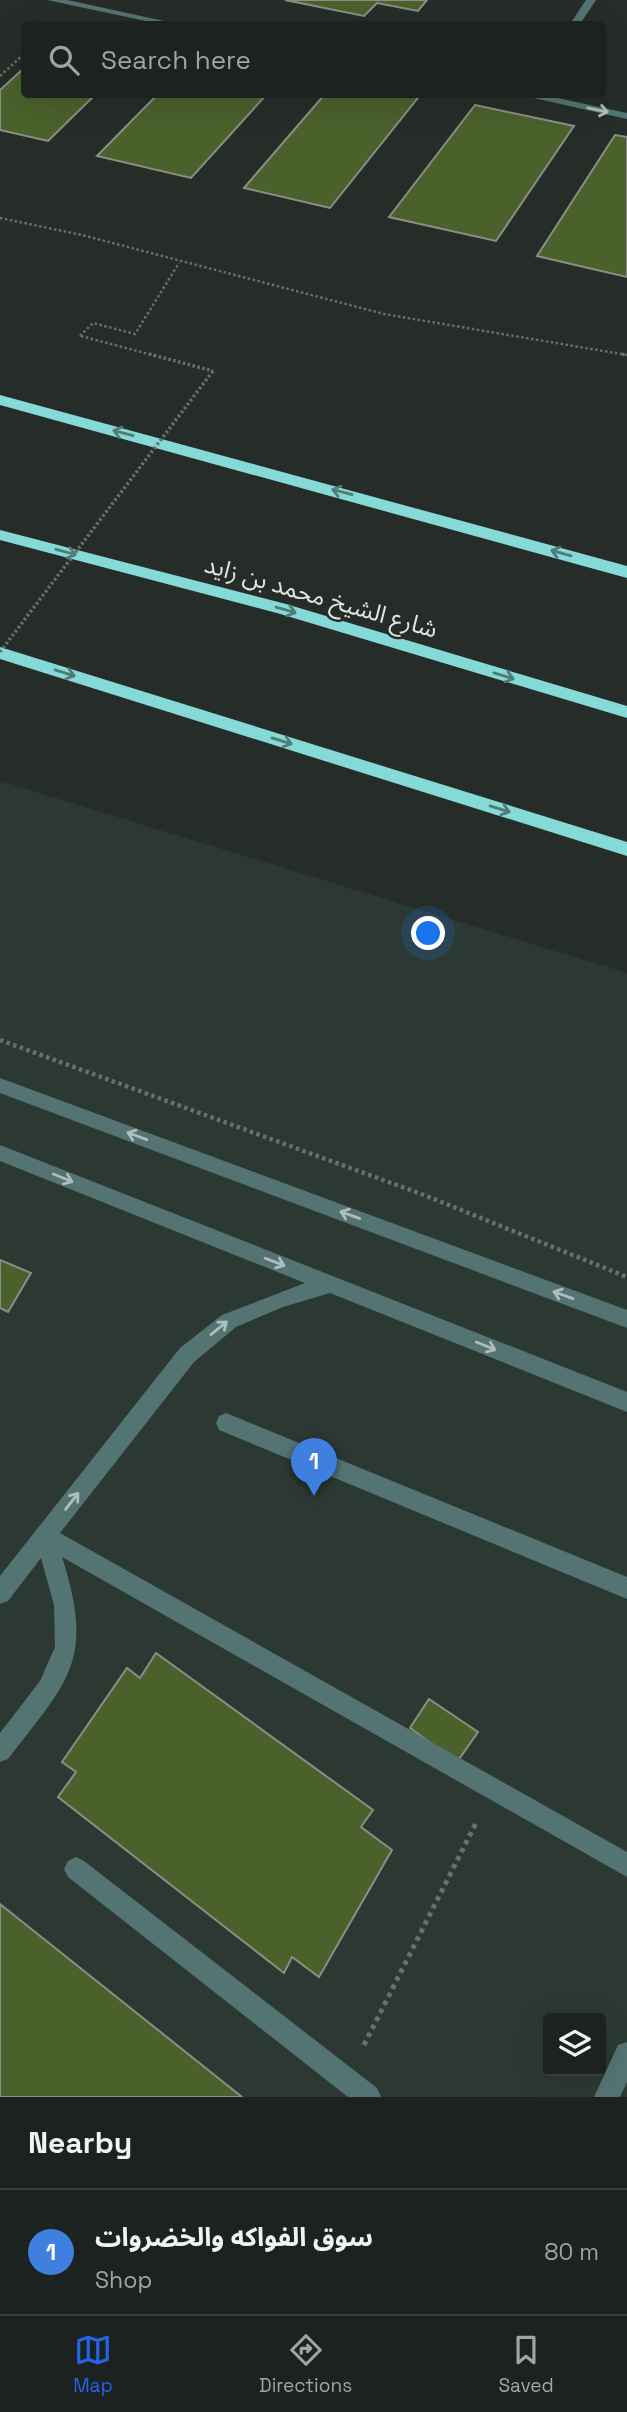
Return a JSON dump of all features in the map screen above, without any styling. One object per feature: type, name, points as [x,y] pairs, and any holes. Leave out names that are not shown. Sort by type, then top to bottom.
[{"type":"highway","points":[[0,400],[627,572]]},
{"type":"highway","name":"شارع الشيخ محمد بن زايد","points":[[0,535],[279,608],[627,712]]},
{"type":"highway","points":[[0,652],[627,849]]},
{"type":"street","points":[[52,0],[158,21]]},
{"type":"street","points":[[577,21],[591,0]]},
{"type":"street","points":[[540,98],[627,116]]},
{"type":"street","points":[[0,1085],[627,1319]]},
{"type":"street","points":[[0,1153],[627,1402]]},
{"type":"street","points":[[0,1593],[187,1355],[229,1321],[280,1299],[330,1284]]},
{"type":"street","points":[[226,1423],[627,1588]]},
{"type":"street","points":[[0,1751],[57,1675],[67,1646],[66,1616],[45,1536]]},
{"type":"street","points":[[45,1536],[627,1865]]},
{"type":"street","points":[[76,1869],[368,2097]]},
{"type":"street","points":[[607,2097],[627,2054]]},
{"type":"path","points":[[0,76],[21,57]]},
{"type":"path","points":[[0,218],[82,235],[179,262],[429,323],[627,355]]},
{"type":"path","points":[[0,652],[213,371],[80,336],[93,323],[135,334],[179,262]]},
{"type":"path","points":[[0,1040],[424,1195],[627,1277]]},
{"type":"path","points":[[346,2080],[493,1789]]},
{"type":"shaded area","points":[[0,781],[627,973],[627,2097],[0,2097]]},
{"type":"building","points":[[285,0],[427,0],[418,11],[377,3],[364,16]]},
{"type":"building","points":[[21,71],[21,98],[92,98],[48,141],[0,130],[0,90]]},
{"type":"building","points":[[154,98],[263,98],[191,178],[97,156]]},
{"type":"building","points":[[322,98],[418,98],[330,208],[244,188]]},
{"type":"building","points":[[475,105],[574,126],[496,241],[389,217]]},
{"type":"building","points":[[615,135],[627,137],[627,277],[537,256]]},
{"type":"building","points":[[0,1260],[31,1273],[8,1312],[0,1308]]},
{"type":"building","points":[[156,1653],[373,1810],[361,1827],[392,1850],[319,1977],[292,1957],[284,1973],[58,1797],[76,1772],[62,1762],[127,1668],[140,1678]]},
{"type":"building","points":[[429,1699],[478,1732],[457,1762],[410,1728]]},
{"type":"building","points":[[0,1904],[242,2097],[0,2097]]},
{"type":"place","name":"سوق الفواكه والخضروات","points":[[314,1496]]}]
